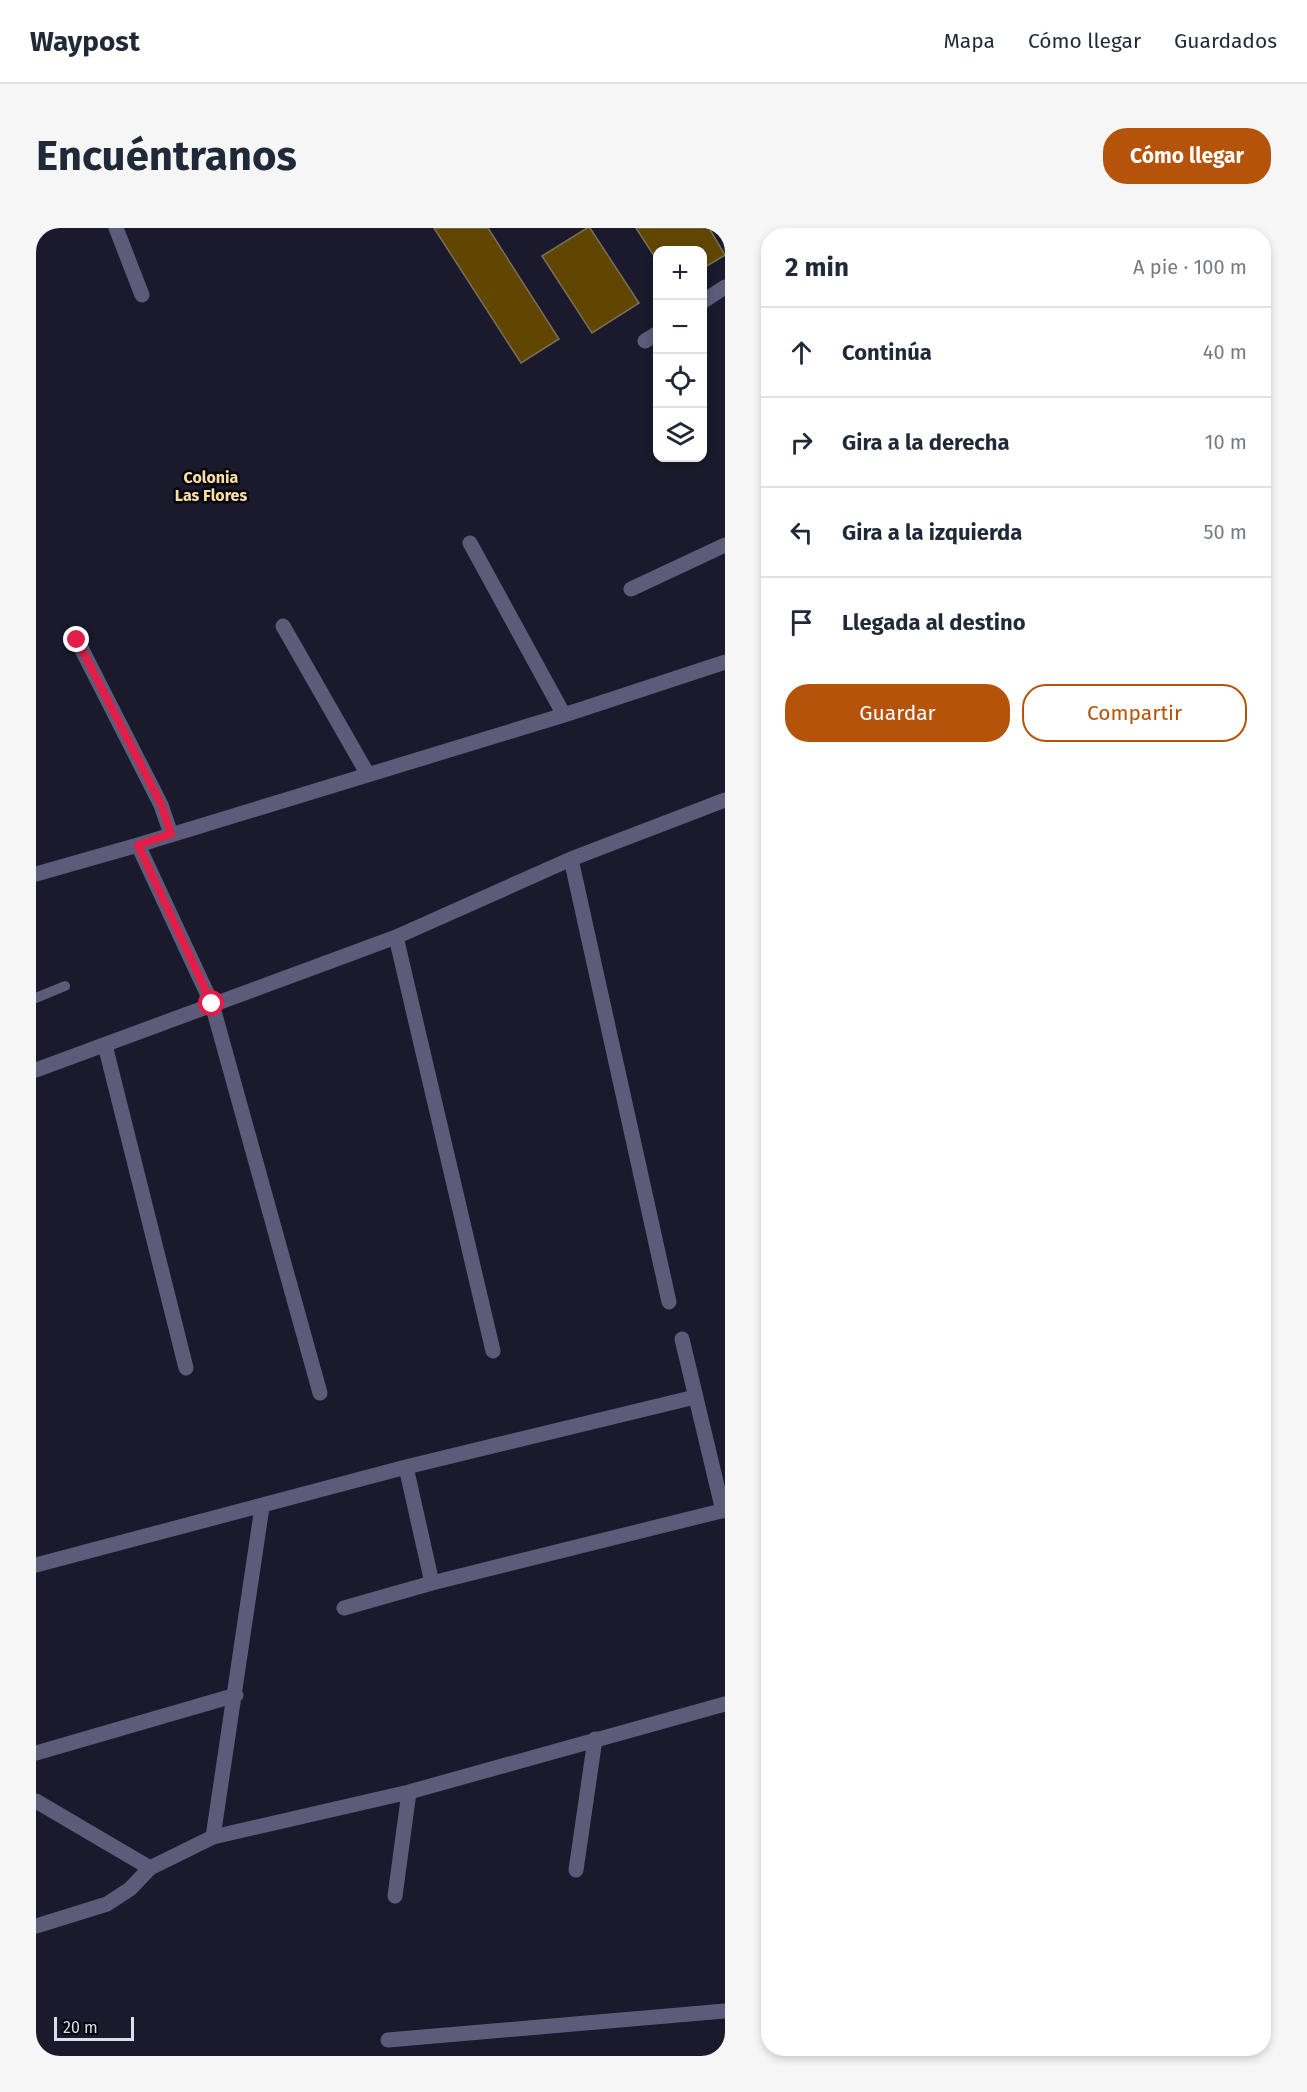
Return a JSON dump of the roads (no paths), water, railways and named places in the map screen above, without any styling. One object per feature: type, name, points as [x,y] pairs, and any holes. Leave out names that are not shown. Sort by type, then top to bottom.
[{"type":"street","points":[[116,228],[142,295]]},
{"type":"street","points":[[705,300],[725,286]]},
{"type":"street","points":[[470,543],[564,715]]},
{"type":"street","points":[[631,590],[725,545]]},
{"type":"street","points":[[283,626],[367,773]]},
{"type":"street","points":[[77,640],[161,804],[171,834]]},
{"type":"street","points":[[36,874],[564,715],[725,662]]},
{"type":"street","points":[[36,1070],[396,937],[571,859],[725,800]]},
{"type":"street","points":[[138,845],[212,1004],[321,1393]]},
{"type":"street","points":[[571,859],[669,1302]]},
{"type":"street","points":[[396,937],[493,1351]]},
{"type":"street","points":[[105,1045],[186,1368]]},
{"type":"street","points":[[344,1608],[432,1583],[724,1511],[682,1339]]},
{"type":"street","points":[[36,1565],[406,1467],[695,1397]]},
{"type":"street","points":[[406,1467],[432,1583]]},
{"type":"street","points":[[213,1837],[236,1695],[262,1507]]},
{"type":"street","points":[[36,1753],[236,1695]]},
{"type":"street","points":[[36,1926],[107,1904],[130,1889],[150,1868],[213,1837],[409,1792],[725,1704]]},
{"type":"street","points":[[576,1870],[595,1739]]},
{"type":"street","points":[[395,1896],[409,1792]]},
{"type":"street","points":[[36,1801],[150,1868]]},
{"type":"street","points":[[388,2040],[725,2012]]},
{"type":"lane","points":[[36,998],[65,986]]},
{"type":"district","name":"Colonia Las Flores","points":[[211,486]]}]
